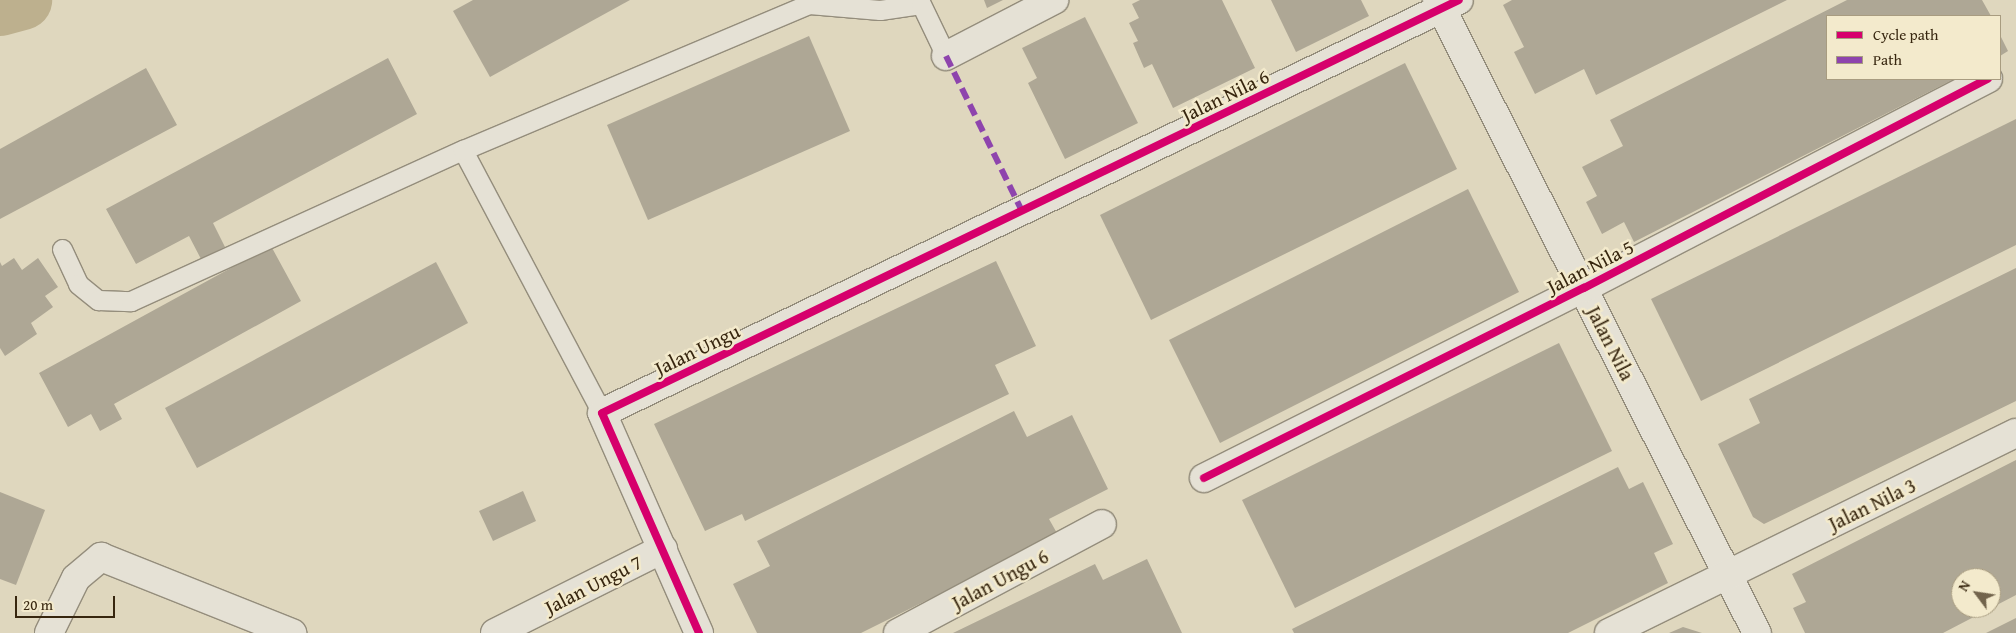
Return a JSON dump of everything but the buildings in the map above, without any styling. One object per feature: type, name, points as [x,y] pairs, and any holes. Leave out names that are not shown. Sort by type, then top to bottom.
[{"type":"street","points":[[946,56],[1054,0]]},
{"type":"street","name":"Jalan Nila 6","points":[[1022,211],[1446,3]]},
{"type":"street","name":"Jalan Nila","points":[[1446,3],[1584,288],[1757,633]]},
{"type":"street","name":"Jalan Nila 5","points":[[1204,478],[1584,288],[1985,80]]},
{"type":"street","name":"Jalan Ungu","points":[[602,413],[1022,211]]},
{"type":"street","points":[[602,413],[699,633]]},
{"type":"street","name":"Jalan Nila 3","points":[[1609,633],[2016,433]]},
{"type":"street","name":"Jalan Ungu 6","points":[[898,633],[1102,524]]},
{"type":"street","name":"Jalan Ungu 7","points":[[495,633],[663,549]]},
{"type":"street","points":[[49,633],[76,578],[101,557],[292,633]]},
{"type":"lane","points":[[62,249],[78,284],[98,300],[131,301],[463,150],[809,4],[880,10],[921,4],[946,56]]},
{"type":"lane","points":[[463,150],[602,413]]},
{"type":"waterway","points":[[0,6],[22,0]]},
{"type":"marked path","points":[[946,56],[1022,211]]},
{"type":"cycle path","points":[[699,633],[602,413],[1459,0]]},
{"type":"cycle path","points":[[1204,478],[1584,288],[1986,80]]}]
